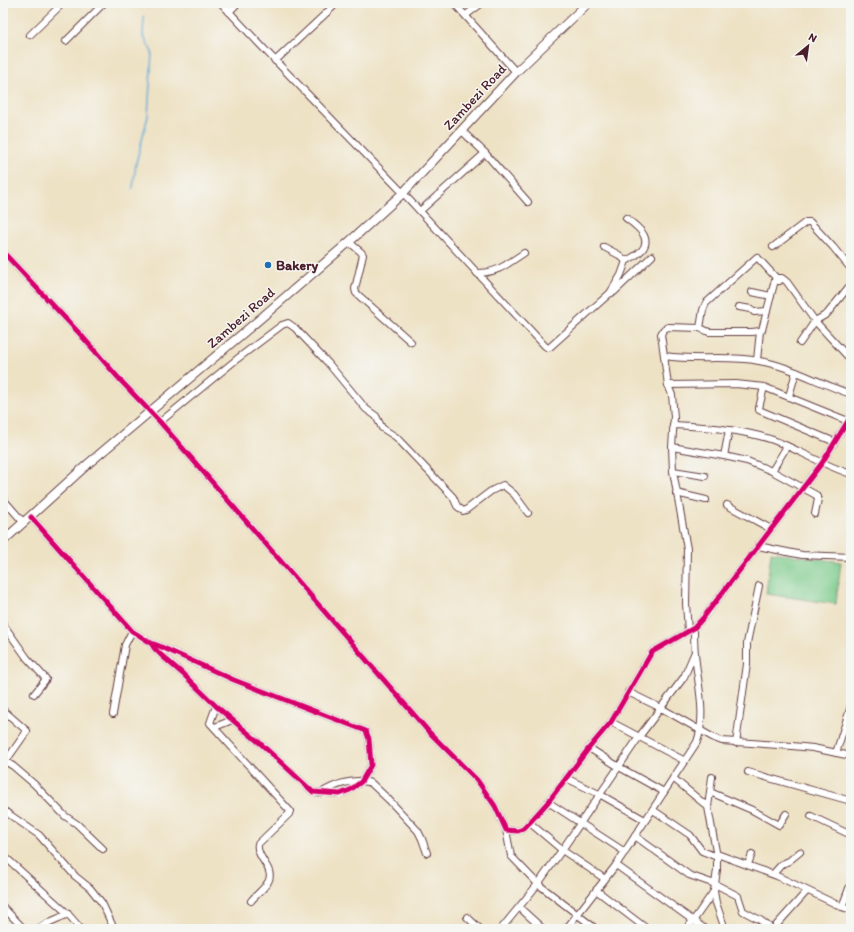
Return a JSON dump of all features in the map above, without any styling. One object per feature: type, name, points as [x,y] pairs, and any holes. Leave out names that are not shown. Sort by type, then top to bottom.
[{"type":"main road","name":"Zambezi Road","points":[[3,541],[28,520],[89,463],[349,242],[403,193],[516,72],[588,3]]},
{"type":"street","points":[[30,35],[62,3]]},
{"type":"street","points":[[66,42],[91,14],[104,3]]},
{"type":"street","points":[[221,3],[420,211],[544,346],[548,348],[609,294],[621,275],[626,261],[635,256],[646,244],[646,240],[638,228],[626,218]]},
{"type":"street","points":[[229,12],[238,3]]},
{"type":"street","points":[[275,61],[337,3]]},
{"type":"street","points":[[455,3],[516,72]]},
{"type":"street","points":[[466,16],[482,3]]},
{"type":"street","points":[[461,130],[485,153],[528,202]]},
{"type":"street","points":[[420,211],[485,153]]},
{"type":"street","points":[[773,247],[806,222],[810,222],[851,269]]},
{"type":"street","points":[[349,242],[363,255],[355,289],[356,293],[411,342]]},
{"type":"street","points":[[604,247],[619,255],[626,261]]},
{"type":"street","points":[[3,252],[160,422],[429,732],[477,780],[495,806],[506,830],[511,857],[538,884],[596,929]]},
{"type":"street","points":[[477,272],[484,273],[500,269],[524,253]]},
{"type":"street","points":[[609,294],[614,292],[652,256]]},
{"type":"street","points":[[700,328],[703,310],[706,303],[757,257],[779,282]]},
{"type":"street","points":[[779,282],[778,278],[782,278],[787,282],[815,321],[851,360]]},
{"type":"street","points":[[757,360],[760,331],[762,330],[776,280],[779,282]]},
{"type":"street","points":[[800,342],[815,321],[827,314],[851,284]]},
{"type":"street","points":[[752,292],[771,296]]},
{"type":"street","points":[[739,307],[751,309],[754,312],[767,310]]},
{"type":"street","points":[[160,422],[282,324],[288,323],[295,328],[328,363],[366,409],[376,416],[382,428],[396,437],[448,492],[460,509],[463,511],[466,510],[491,491],[503,485],[514,494],[528,513]]},
{"type":"street","points":[[566,929],[625,852],[672,778],[697,742],[701,731],[701,704],[695,653],[686,604],[687,549],[673,471],[672,396],[668,385],[661,334],[664,329],[668,327],[700,328],[708,332],[760,331]]},
{"type":"street","points":[[665,356],[681,359],[714,358],[757,360],[771,363],[796,372],[851,394]]},
{"type":"street","points":[[789,396],[796,372]]},
{"type":"street","points":[[506,830],[520,830],[530,823],[548,802],[611,722],[652,652],[691,629],[708,612],[822,463],[850,419],[764,387],[736,384],[668,385]]},
{"type":"street","points":[[764,387],[758,408],[759,410],[835,442]]},
{"type":"street","points":[[673,425],[729,430],[766,438],[851,474]]},
{"type":"street","points":[[724,456],[729,430]]},
{"type":"street","points":[[772,471],[787,446]]},
{"type":"street","points":[[672,447],[747,461],[772,471],[803,488],[814,492],[818,497],[815,514]]},
{"type":"street","points":[[673,471],[705,476]]},
{"type":"street","points":[[676,493],[706,500]]},
{"type":"street","points":[[3,499],[28,520],[132,631],[151,643],[234,680],[366,731],[369,739],[371,765],[360,782],[350,790],[340,794],[312,792],[261,744],[216,706],[183,674],[160,655],[151,643]]},
{"type":"street","points":[[727,505],[771,529]]},
{"type":"street","points":[[758,546],[802,555],[851,557]]},
{"type":"street","points":[[736,742],[746,664],[747,643],[759,586]]},
{"type":"street","points":[[3,624],[27,658],[46,679],[34,694]]},
{"type":"street","points":[[113,714],[125,645],[132,631]]},
{"type":"street","points":[[501,929],[520,908],[581,824],[639,737],[684,677],[695,653]]},
{"type":"street","points":[[628,692],[718,740],[792,746],[851,756]]},
{"type":"street","points":[[216,706],[210,723],[290,811],[289,814],[258,844],[258,849],[270,873],[268,882],[251,901]]},
{"type":"street","points":[[836,753],[851,706]]},
{"type":"street","points":[[3,710],[27,731],[8,758],[3,761]]},
{"type":"street","points":[[215,728],[232,720]]},
{"type":"street","points":[[611,722],[684,761]]},
{"type":"street","points":[[589,748],[619,767],[664,792]]},
{"type":"street","points":[[3,761],[13,766],[34,784],[66,816],[77,824],[103,849]]},
{"type":"street","points":[[748,772],[851,801]]},
{"type":"street","points":[[712,777],[708,807],[717,856],[714,891],[718,911],[725,929]]},
{"type":"street","points":[[566,778],[601,795],[645,820]]},
{"type":"street","points":[[672,778],[708,807]]},
{"type":"street","points":[[360,782],[370,783],[389,800],[418,831],[427,853]]},
{"type":"street","points":[[710,792],[752,810],[779,825],[786,814]]},
{"type":"street","points":[[548,802],[625,852]]},
{"type":"street","points":[[3,810],[39,835],[75,876],[90,888],[102,903],[114,929]]},
{"type":"street","points":[[653,810],[690,835],[702,851],[748,864],[851,910]]},
{"type":"street","points":[[812,816],[851,835]]},
{"type":"street","points":[[530,823],[562,850],[605,879]]},
{"type":"street","points":[[635,836],[689,875],[715,884],[738,896],[743,911],[773,929],[807,891]]},
{"type":"street","points":[[773,874],[782,864],[792,860],[800,852]]},
{"type":"street","points":[[748,864],[752,854]]},
{"type":"street","points":[[3,855],[68,914],[81,929]]},
{"type":"street","points":[[616,865],[705,929]]},
{"type":"street","points":[[842,907],[851,883]]},
{"type":"street","points":[[596,890],[647,929]]},
{"type":"street","points":[[686,929],[714,891]]},
{"type":"street","points":[[3,907],[24,929]]},
{"type":"street","points":[[520,908],[543,929]]},
{"type":"street","points":[[38,929],[45,924],[68,914]]},
{"type":"street","points":[[467,917],[480,929]]},
{"type":"green space","points":[[771,552],[841,562],[836,604],[766,594]]},
{"type":"waterway","points":[[133,188],[136,163],[148,116],[152,52],[143,36],[144,16]]},
{"type":"cycle path","points":[[3,252],[160,422],[429,732],[477,780],[495,806],[506,830],[518,831],[523,829],[548,802],[611,722],[652,652],[694,628],[703,618],[822,463],[851,416]]},
{"type":"cycle path","points":[[31,517],[132,631],[151,643],[234,680],[366,731],[369,739],[371,765],[361,782],[350,790],[340,794],[313,792],[261,744],[216,706],[161,655],[151,643]]},
{"type":"place","name":"Bakery","points":[[268,265]]}]
